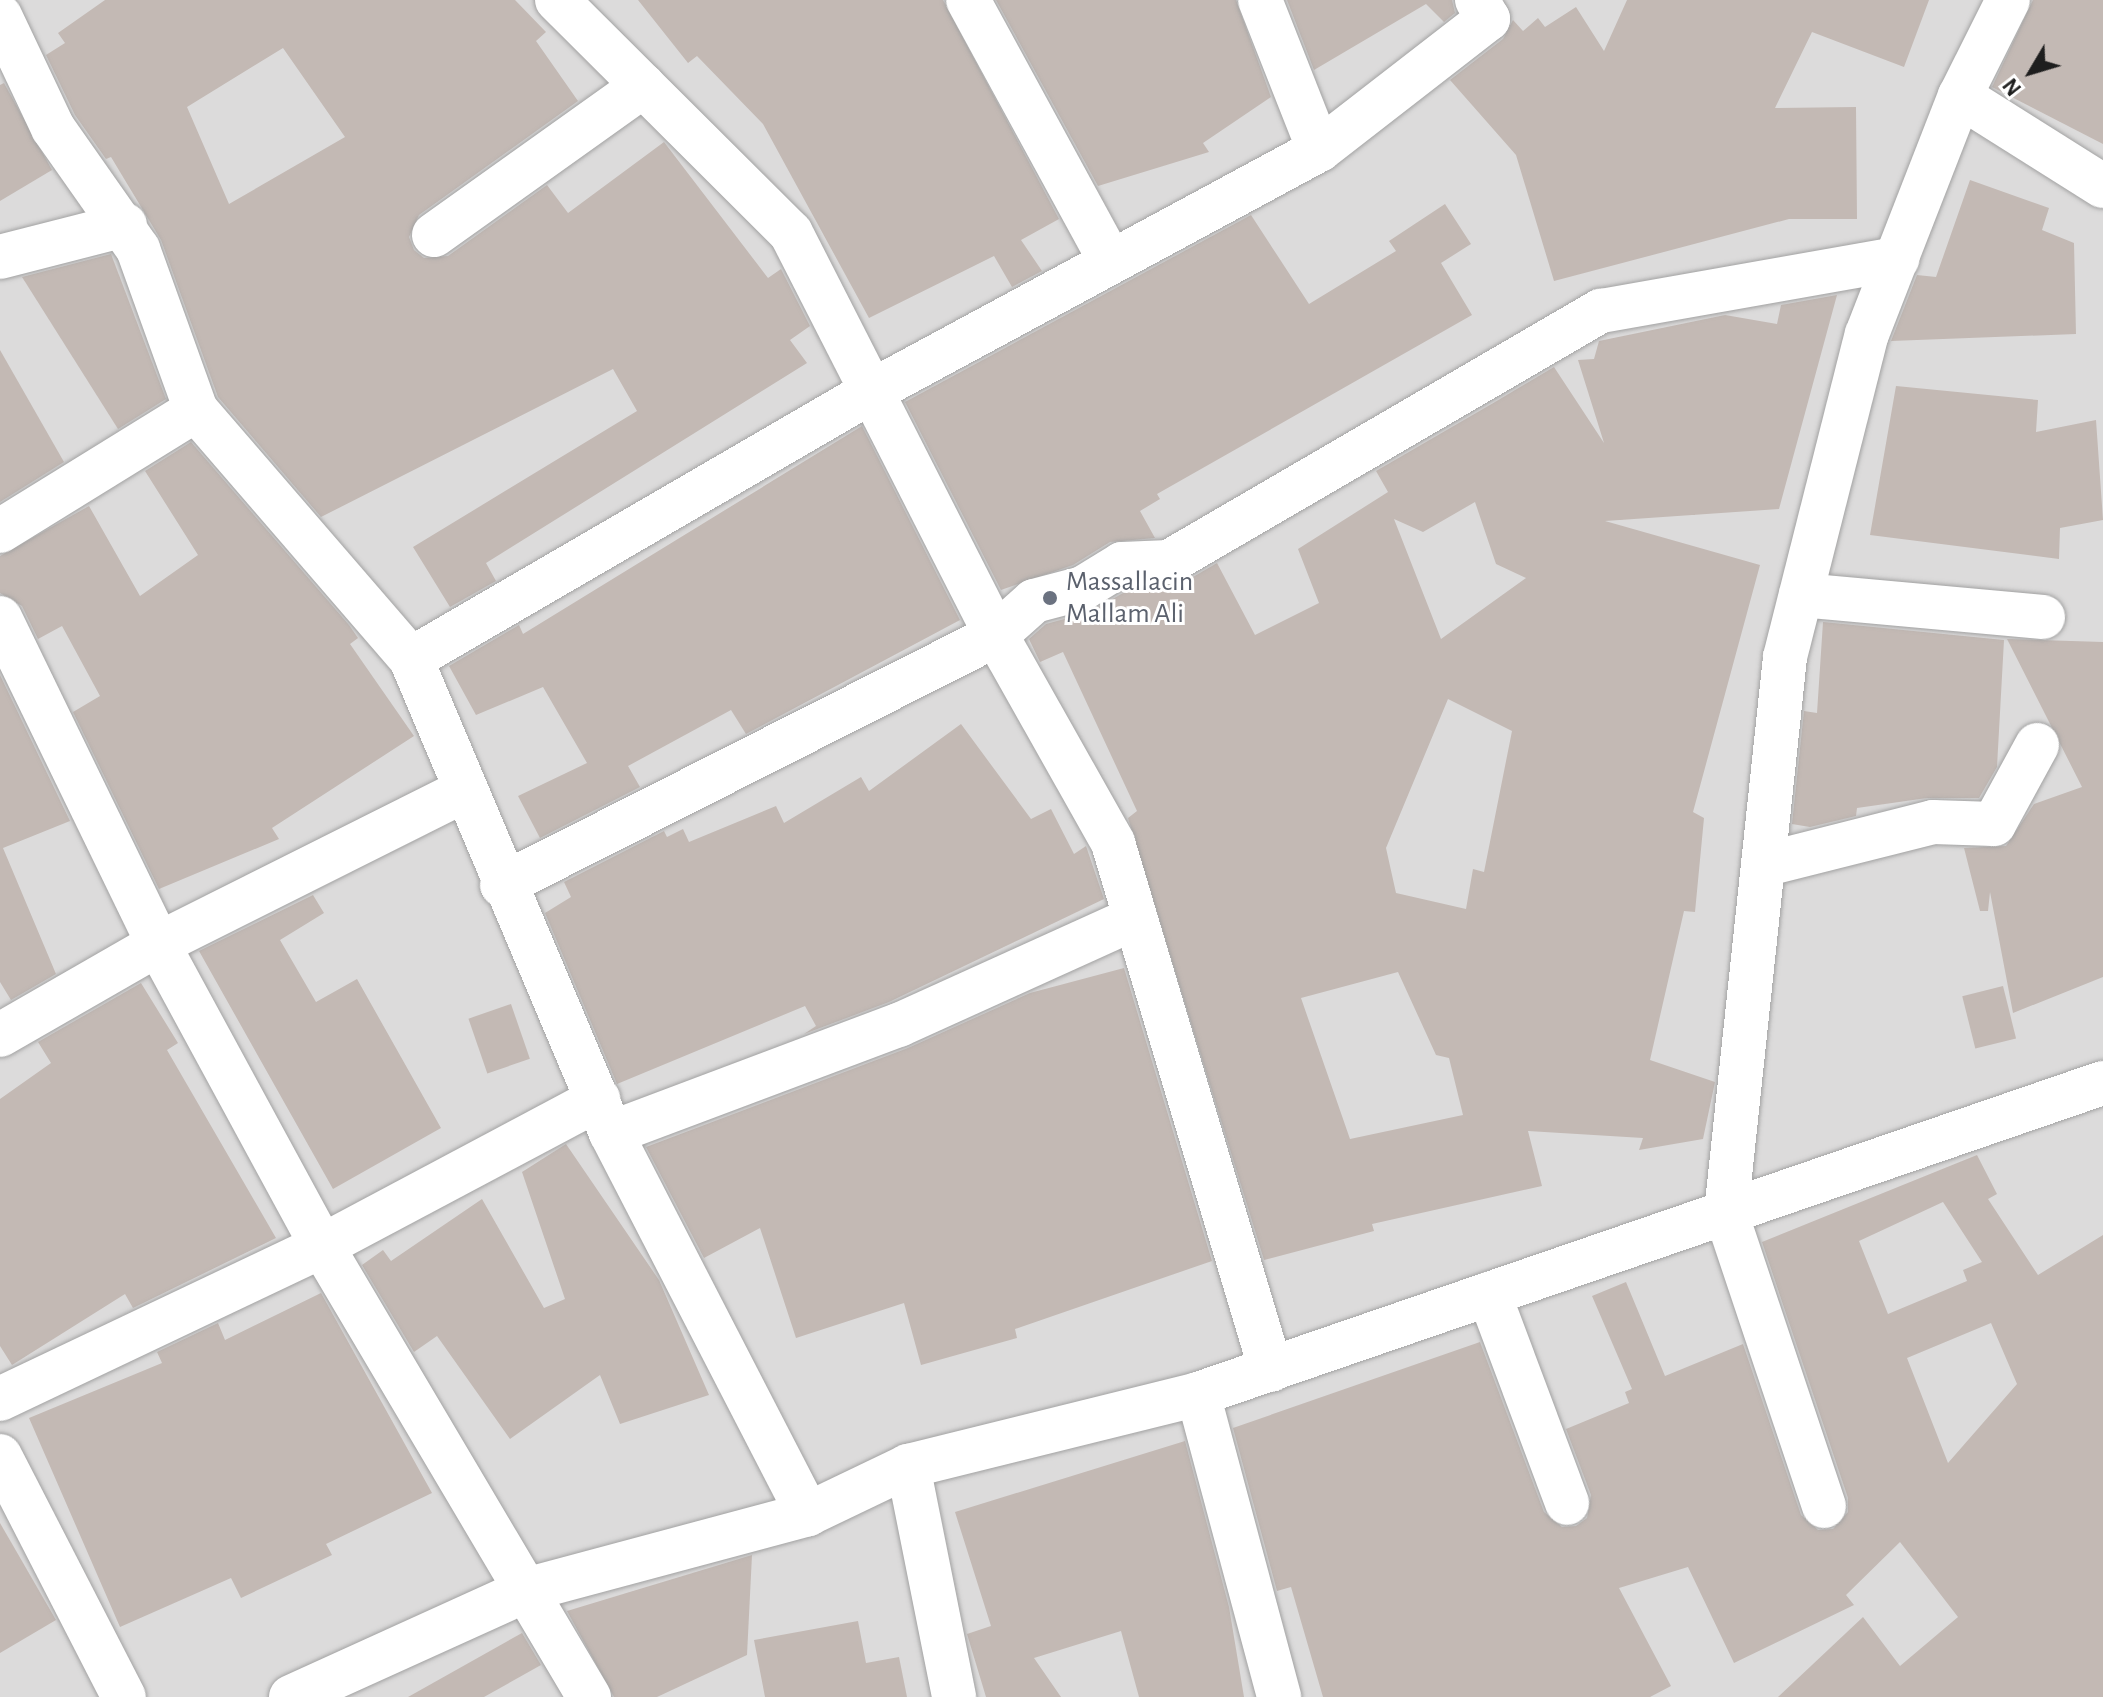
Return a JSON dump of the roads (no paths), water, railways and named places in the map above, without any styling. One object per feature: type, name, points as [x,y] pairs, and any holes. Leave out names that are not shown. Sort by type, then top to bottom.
[{"type":"street","points":[[557,0],[791,233],[874,390],[996,635],[1113,843],[1271,1370]]},
{"type":"street","points":[[968,0],[1109,259]]},
{"type":"street","points":[[1260,0],[1319,150]]},
{"type":"street","points":[[411,659],[874,390],[1109,259],[1319,150],[1488,19],[1477,0]]},
{"type":"street","points":[[1824,1506],[1726,1213],[1785,657],[1867,334],[1960,96],[2008,0]]},
{"type":"street","points":[[0,16],[53,128],[125,225],[196,410],[411,659],[502,885],[605,1116],[808,1514]]},
{"type":"street","points":[[434,235],[643,86]]},
{"type":"street","points":[[1960,96],[2103,186]]},
{"type":"street","points":[[0,257],[125,225]]},
{"type":"street","points":[[502,885],[996,635],[1034,601],[1083,588],[1122,564],[1169,562],[1601,311],[1897,259]]},
{"type":"street","points":[[0,531],[196,410]]},
{"type":"street","points":[[1801,595],[2043,617]]},
{"type":"street","points":[[0,618],[158,944],[322,1246],[529,1589],[589,1697]]},
{"type":"street","points":[[1763,865],[1933,822],[1994,824],[2037,745]]},
{"type":"street","points":[[0,1035],[158,944],[466,790]]},
{"type":"street","points":[[0,1399],[605,1116],[899,1025],[1135,918]]},
{"type":"street","points":[[291,1697],[529,1589],[808,1514],[908,1466],[1198,1394],[2103,1083]]},
{"type":"street","points":[[1489,1294],[1567,1503]]},
{"type":"street","points":[[1198,1394],[1279,1697]]},
{"type":"street","points":[[0,1456],[124,1697]]},
{"type":"street","points":[[908,1466],[954,1697]]},
{"type":"place","name":"Massallacin Mallam Ali","points":[[1050,598]]}]
